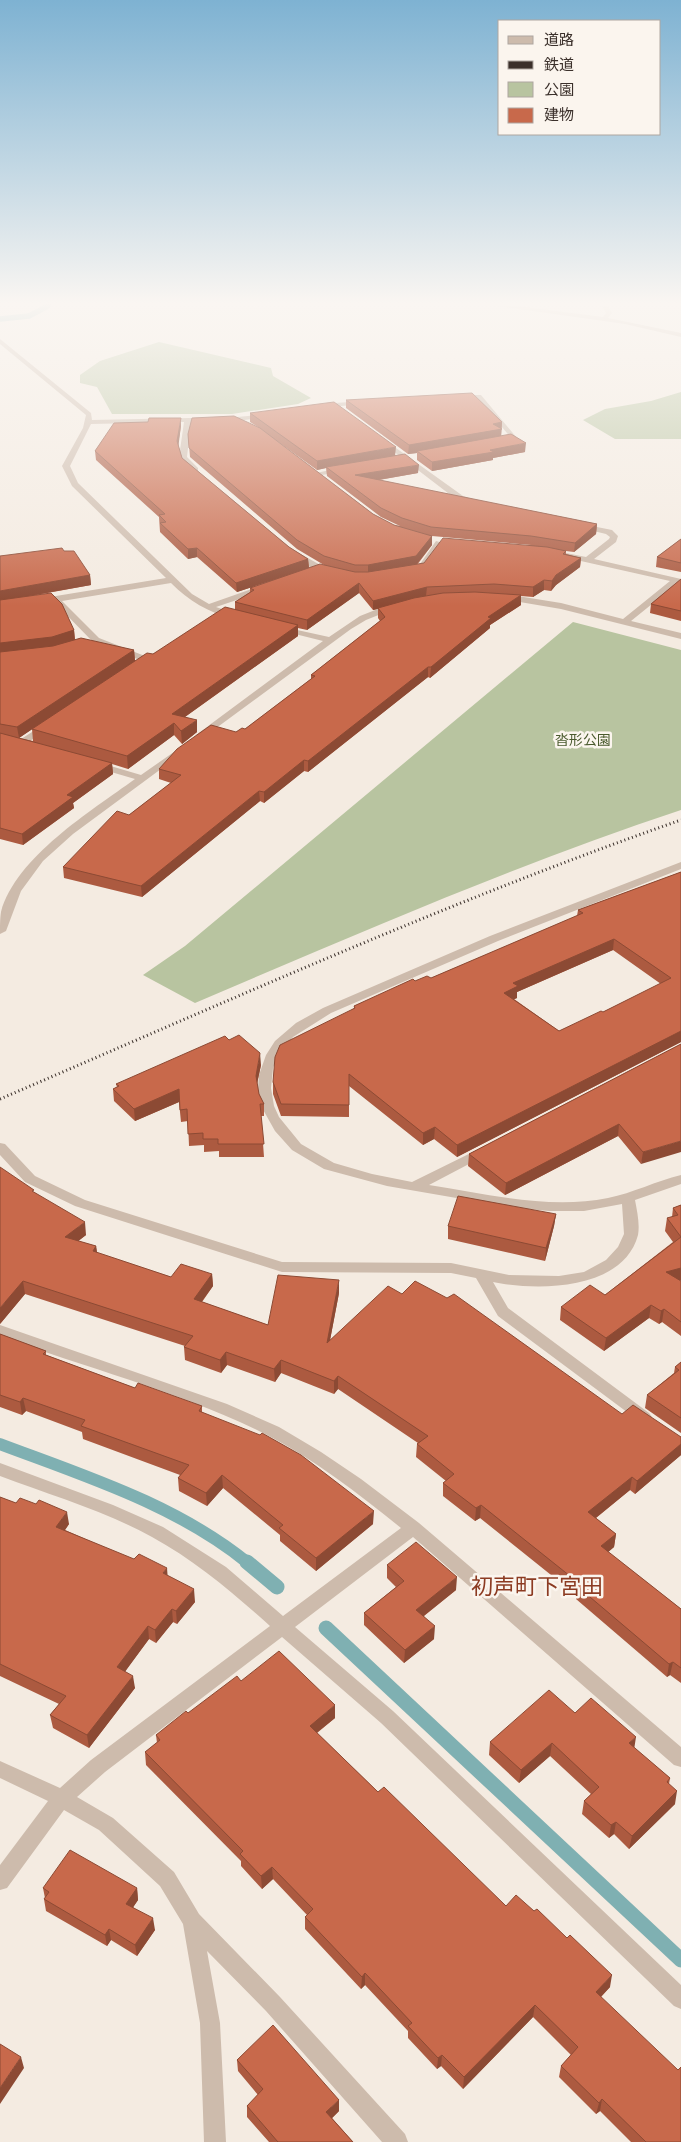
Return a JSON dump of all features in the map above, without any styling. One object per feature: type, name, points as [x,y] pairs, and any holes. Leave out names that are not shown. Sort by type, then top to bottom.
[{"type":"street","points":[[82,406],[89,414],[87,431],[68,459],[66,466],[68,474],[75,484],[190,596],[208,607],[243,618]]},
{"type":"street","points":[[314,407],[321,406]]},
{"type":"street","points":[[336,406],[346,413]]},
{"type":"street","points":[[488,406],[516,439],[506,441]]},
{"type":"street","points":[[89,422],[237,419],[275,413]]},
{"type":"street","points":[[237,419],[252,427]]},
{"type":"street","points":[[188,420],[183,457],[201,475]]},
{"type":"street","points":[[376,436],[460,498],[484,505]]},
{"type":"street","points":[[394,460],[420,456]]},
{"type":"street","points":[[308,468],[323,480]]},
{"type":"street","points":[[316,474],[350,468]]},
{"type":"street","points":[[569,523],[609,532],[614,536],[613,540],[587,560]]},
{"type":"street","points":[[412,570],[420,569],[438,543]]},
{"type":"street","points":[[286,547],[320,569],[340,575]]},
{"type":"street","points":[[554,553],[678,580]]},
{"type":"street","points":[[311,572],[320,569]]},
{"type":"street","points":[[38,602],[172,580]]},
{"type":"street","points":[[625,622],[678,580]]},
{"type":"street","points":[[208,607],[276,584]]},
{"type":"street","points":[[496,597],[543,603],[681,636]]},
{"type":"street","points":[[56,599],[96,640],[147,660],[131,670]]},
{"type":"street","points":[[0,931],[14,892],[47,848],[330,640],[363,618],[401,604]]},
{"type":"street","points":[[269,625],[330,640]]},
{"type":"street","points":[[83,644],[96,640]]},
{"type":"street","points":[[21,742],[52,722]]},
{"type":"street","points":[[8,741],[21,742],[39,748]]},
{"type":"street","points":[[85,761],[142,778]]},
{"type":"street","points":[[681,865],[474,946],[329,1010],[305,1023],[279,1044],[267,1066],[264,1087],[266,1107],[279,1129],[305,1153],[328,1166],[414,1187],[542,1206],[586,1206],[628,1198],[681,1180]]},
{"type":"street","points":[[414,1187],[495,1145]]},
{"type":"street","points":[[0,1147],[30,1179],[72,1200],[282,1267],[408,1266],[450,1268],[532,1282],[559,1281],[587,1276],[611,1263],[624,1249],[631,1234],[631,1215],[628,1198]]},
{"type":"street","points":[[481,1274],[503,1312],[605,1390],[658,1427]]},
{"type":"street","points":[[0,1330],[197,1398],[254,1422],[313,1454],[359,1484],[413,1528],[681,1759]]},
{"type":"street","points":[[0,1469],[108,1510],[157,1532],[220,1572],[387,1718],[681,1999]]},
{"type":"street","points":[[0,1882],[36,1830],[62,1798],[98,1766],[282,1625],[413,1528]]},
{"type":"street","points":[[0,1769],[62,1798],[106,1824],[167,1879],[192,1921],[273,2004],[397,2142]]},
{"type":"street","points":[[192,1921],[210,2023],[215,2142]]},
{"type":"green space","points":[[108,406],[285,406],[232,414],[112,414]]},
{"type":"green space","points":[[622,406],[681,406],[681,439],[615,439],[583,420],[605,409]]},
{"type":"green space","name":"沓形公園","points":[[573,622],[681,650],[681,810],[496,877],[195,1003],[143,975],[185,946]]},
{"type":"building","points":[[304,406],[339,406],[396,447],[317,461],[250,413]]},
{"type":"building","points":[[354,406],[485,406],[502,422],[493,424],[502,429],[409,445]]},
{"type":"building","points":[[234,416],[260,428],[373,514],[394,525],[432,536],[416,556],[368,565],[355,565],[324,556],[297,540],[189,448],[188,434],[192,418]]},
{"type":"building","points":[[149,418],[181,418],[177,441],[182,458],[289,547],[308,559],[236,583],[197,548],[188,549],[160,523],[166,522],[159,515],[165,514],[95,451],[114,423],[148,422]]},
{"type":"building","points":[[511,434],[526,443],[490,450],[494,452],[432,462],[417,451]]},
{"type":"building","points":[[405,454],[419,465],[355,475],[597,524],[575,543],[531,536],[431,527],[402,518],[381,508],[326,467]]},
{"type":"building","points":[[443,538],[547,547],[566,551],[563,554],[581,558],[556,575],[552,581],[544,580],[533,587],[494,584],[427,587],[373,601],[359,583],[307,620],[235,602],[254,590],[250,588],[320,564],[355,572],[368,572],[424,563]]},
{"type":"building","points":[[681,539],[681,563],[657,557]]},
{"type":"building","points":[[62,548],[64,551],[74,551],[90,575],[0,591],[0,556]]},
{"type":"building","points":[[681,579],[681,611],[651,604]]},
{"type":"building","points":[[475,592],[521,595],[488,617],[491,618],[431,667],[428,667],[308,761],[304,760],[264,792],[259,791],[141,886],[63,867],[117,811],[129,815],[181,775],[159,769],[177,749],[211,725],[236,732],[242,728],[245,729],[315,676],[311,675],[385,617],[378,608],[414,598],[443,593]]},
{"type":"building","points":[[51,593],[62,604],[74,630],[52,637],[0,643],[0,600]]},
{"type":"building","points":[[225,607],[298,625],[172,714],[197,720],[181,731],[174,723],[127,756],[32,729],[147,653],[153,654]]},
{"type":"building","points":[[81,638],[134,650],[17,727],[0,724],[0,652],[53,646]]},
{"type":"building","points":[[0,733],[112,763],[67,795],[73,797],[22,834],[0,828]]},
{"type":"building","points":[[681,872],[681,1031],[457,1145],[435,1127],[423,1133],[349,1074],[349,1105],[281,1104],[273,1082],[275,1057],[280,1045],[355,1008],[354,1006],[413,979],[415,981],[427,976],[431,978],[583,913],[578,910]],"holes":[[[614,939],[671,978],[603,1012],[601,1011],[559,1031],[504,993],[518,986],[513,983]]]},
{"type":"building","points":[[239,1035],[260,1053],[256,1076],[259,1094],[264,1104],[260,1104],[264,1144],[218,1144],[218,1139],[203,1139],[203,1133],[188,1134],[187,1109],[180,1110],[179,1089],[134,1109],[113,1089],[119,1086],[116,1084],[225,1036],[229,1040]]},
{"type":"building","points":[[681,1044],[681,1141],[643,1152],[619,1124],[506,1183],[469,1154]]},
{"type":"building","points":[[0,1167],[34,1190],[32,1191],[85,1222],[65,1237],[96,1246],[93,1251],[171,1277],[181,1264],[212,1274],[194,1299],[268,1325],[278,1275],[339,1280],[327,1343],[388,1286],[402,1294],[415,1281],[447,1298],[454,1294],[622,1414],[633,1405],[681,1437],[681,1444],[637,1481],[632,1477],[588,1512],[616,1534],[601,1546],[681,1609],[681,1668],[673,1662],[669,1664],[577,1586],[580,1584],[481,1505],[476,1508],[443,1483],[454,1474],[417,1444],[428,1436],[338,1376],[334,1381],[281,1360],[274,1369],[226,1352],[220,1360],[184,1347],[193,1336],[23,1281],[0,1308]]},
{"type":"building","points":[[458,1196],[556,1214],[546,1248],[448,1226]]},
{"type":"building","points":[[681,1205],[681,1237],[667,1218],[678,1215],[673,1208]]},
{"type":"building","points":[[681,1237],[681,1268],[666,1272],[681,1281],[681,1322],[664,1309],[661,1311],[651,1305],[606,1338],[561,1307],[590,1285],[605,1295]]},
{"type":"building","points":[[0,1334],[46,1351],[43,1354],[135,1388],[138,1383],[202,1406],[199,1411],[260,1435],[262,1433],[301,1455],[374,1511],[316,1558],[279,1528],[283,1525],[222,1475],[206,1493],[178,1478],[189,1465],[81,1426],[85,1420],[23,1398],[20,1402],[0,1395]]},
{"type":"building","points":[[681,1362],[681,1418],[647,1395],[679,1370],[675,1367]]},
{"type":"building","points":[[0,1497],[16,1503],[20,1498],[36,1504],[39,1500],[67,1512],[56,1527],[134,1559],[139,1554],[167,1568],[163,1573],[194,1589],[176,1611],[172,1609],[155,1630],[148,1626],[117,1667],[133,1676],[87,1735],[50,1715],[66,1696],[0,1664]]},
{"type":"building","points":[[416,1542],[457,1577],[416,1610],[435,1626],[405,1650],[364,1613],[404,1581],[387,1565]]},
{"type":"building","points":[[279,1651],[335,1705],[310,1726],[378,1792],[384,1787],[506,1906],[516,1895],[534,1911],[537,1909],[567,1938],[570,1935],[612,1975],[596,1992],[678,2070],[681,2067],[681,2142],[646,2142],[602,2099],[599,2103],[561,2066],[578,2047],[535,2005],[464,2077],[442,2055],[438,2058],[408,2026],[412,2023],[365,1973],[362,1977],[305,1917],[313,1909],[272,1867],[261,1876],[240,1854],[243,1851],[145,1752],[160,1740],[156,1735],[186,1711],[188,1713],[237,1676],[241,1681]]},
{"type":"building","points":[[549,1690],[575,1713],[591,1698],[636,1737],[629,1743],[670,1778],[667,1782],[677,1791],[632,1836],[616,1822],[611,1825],[584,1801],[599,1787],[552,1743],[521,1770],[490,1742]]},
{"type":"building","points":[[70,1850],[137,1888],[126,1904],[153,1918],[135,1945],[109,1929],[105,1935],[44,1899],[49,1892],[43,1888]]},
{"type":"building","points":[[273,2025],[339,2100],[326,2112],[353,2142],[278,2142],[247,2106],[263,2089],[237,2060]]},
{"type":"building","points":[[0,2044],[21,2057],[0,2088]]},
{"type":"waterway","points":[[0,1444],[97,1480],[161,1508],[191,1524],[248,1563]]},
{"type":"waterway","points":[[247,1562],[277,1587]]},
{"type":"waterway","points":[[326,1628],[681,1960]]},
{"type":"railway","points":[[0,1099],[423,918],[594,851],[681,820]]},
{"type":"district","name":"初声町下宮田","points":[[537,1586]]}]
